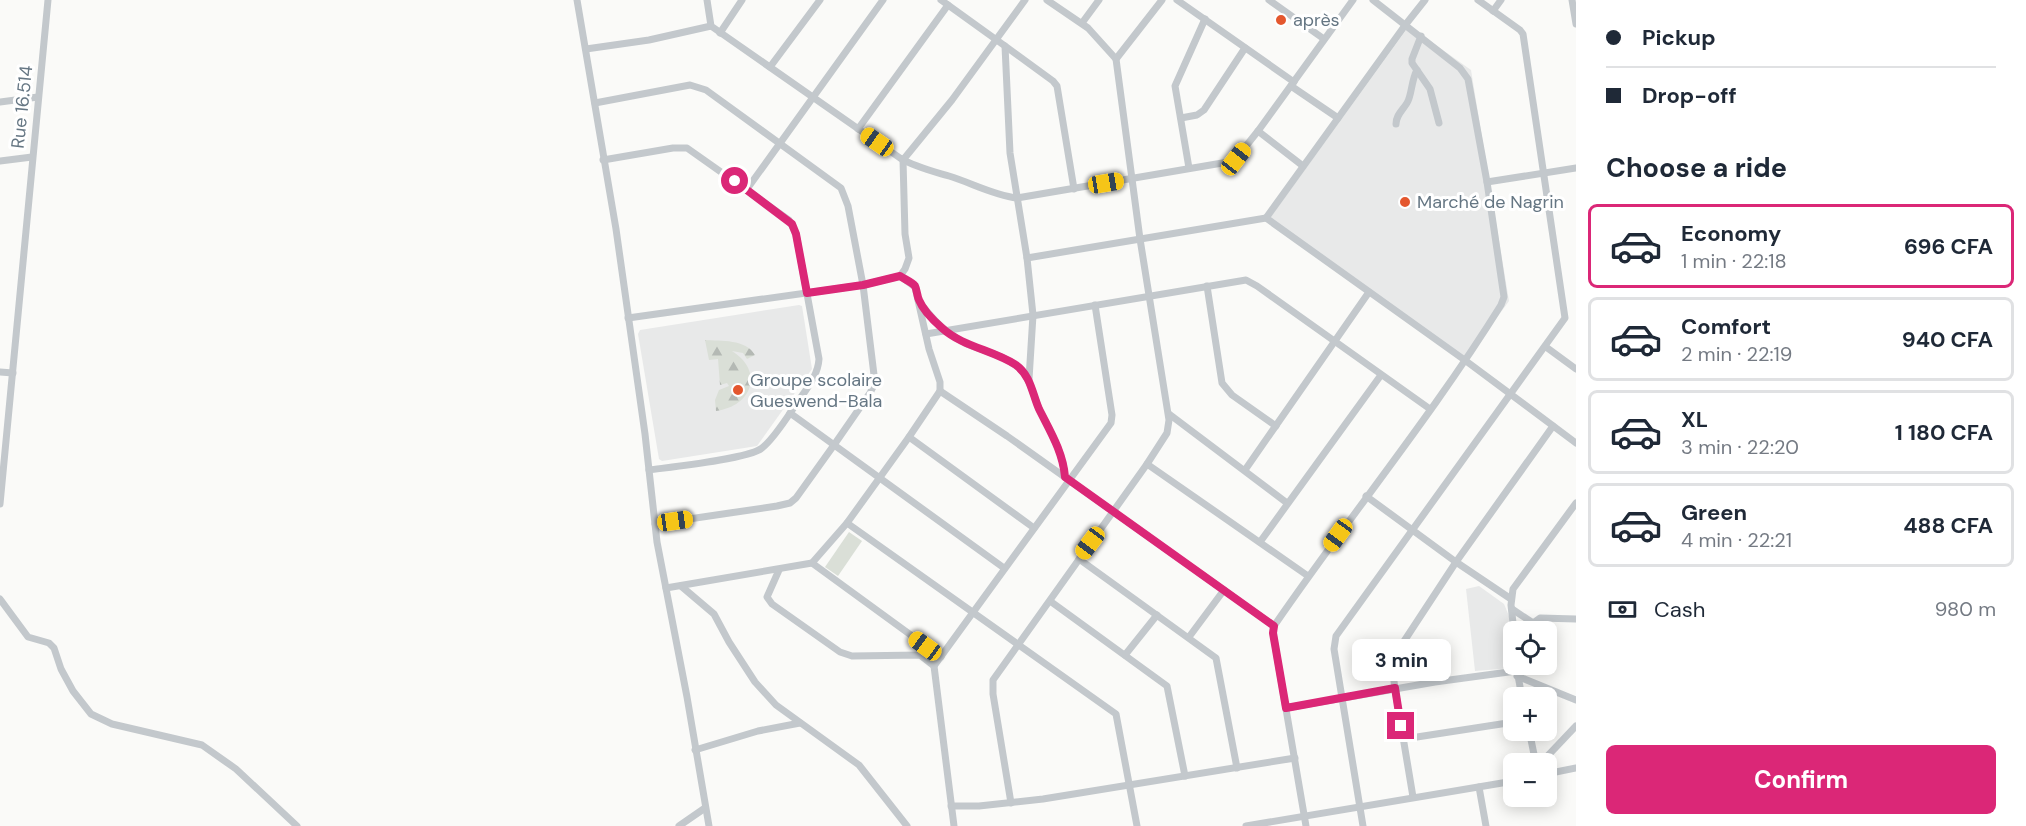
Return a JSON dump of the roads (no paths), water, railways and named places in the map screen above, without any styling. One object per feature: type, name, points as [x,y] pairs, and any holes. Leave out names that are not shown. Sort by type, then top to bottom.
[{"type":"street","name":"Rue 16.514","points":[[0,504],[48,0]]},
{"type":"street","points":[[576,0],[595,103],[628,318],[655,524],[709,826]]},
{"type":"street","points":[[707,0],[711,26],[903,160],[990,192],[1017,198],[1234,161],[1353,0]]},
{"type":"street","points":[[720,33],[742,0]]},
{"type":"street","points":[[770,67],[819,0]]},
{"type":"street","points":[[747,189],[883,0]]},
{"type":"street","points":[[941,0],[1057,86],[1074,189]]},
{"type":"street","points":[[628,318],[863,285],[900,276],[909,258],[905,234],[903,160],[1025,0]]},
{"type":"street","points":[[1011,803],[992,684],[1017,644],[1147,464],[1167,433],[1169,414],[1140,239],[1116,59],[1082,23],[1047,0]]},
{"type":"street","points":[[1082,23],[1099,0]]},
{"type":"street","points":[[1116,59],[1162,0]]},
{"type":"street","points":[[1178,0],[1338,118]]},
{"type":"street","points":[[1269,0],[1324,39]]},
{"type":"street","points":[[1306,826],[1273,633],[1274,626],[1308,576],[1466,361],[1504,297],[1487,182],[1468,79],[1462,70],[1373,0]]},
{"type":"street","points":[[1266,218],[1425,0]]},
{"type":"street","points":[[1363,826],[1334,650],[1336,636],[1546,347],[1564,321],[1566,313],[1522,34],[1520,30],[1478,0]]},
{"type":"street","points":[[1493,10],[1501,0]]},
{"type":"street","points":[[1572,0],[1576,24]]},
{"type":"street","points":[[858,129],[948,5]]},
{"type":"street","points":[[1189,168],[1175,92],[1176,82],[1205,19]]},
{"type":"street","points":[[585,49],[650,40],[711,26]]},
{"type":"street","points":[[1421,36],[1412,59],[1430,89],[1439,123]]},
{"type":"street","points":[[1005,46],[1010,153],[1027,258],[1033,315],[1029,379]]},
{"type":"street","points":[[1181,118],[1202,112],[1245,48]]},
{"type":"street","points":[[1396,124],[1397,116],[1409,99],[1412,80],[1417,70]]},
{"type":"street","points":[[595,103],[690,85],[706,90],[836,184],[843,192],[848,206],[863,285],[874,383],[870,393],[796,498],[790,503],[655,524]]},
{"type":"street","points":[[0,102],[38,97]]},
{"type":"street","points":[[1258,131],[1302,166]]},
{"type":"street","points":[[603,159],[684,147],[789,220],[793,225],[819,365],[817,373],[790,413],[766,445],[758,451],[649,470]]},
{"type":"street","points":[[0,161],[32,157]]},
{"type":"street","points":[[1487,182],[1576,168]]},
{"type":"street","points":[[1027,258],[1266,218],[1466,361],[1576,444]]},
{"type":"street","points":[[666,588],[812,563],[847,523],[940,391],[940,382],[915,287],[900,276]]},
{"type":"street","points":[[926,334],[1239,280],[1248,281],[1430,410]]},
{"type":"street","points":[[1207,286],[1222,383],[1232,394],[1276,426]]},
{"type":"street","points":[[1245,470],[1369,292]]},
{"type":"street","points":[[920,302],[945,331],[1018,366],[1029,379],[1038,406],[1062,459],[1067,479]]},
{"type":"street","points":[[954,826],[934,666],[1067,479],[1107,431],[1112,420],[1095,305]]},
{"type":"street","points":[[1546,347],[1576,369]]},
{"type":"street","points":[[0,372],[13,373]]},
{"type":"street","points":[[1260,542],[1381,375]]},
{"type":"street","points":[[940,391],[1274,626]]},
{"type":"street","points":[[790,413],[1004,568]]},
{"type":"street","points":[[1169,414],[1287,503]]},
{"type":"street","points":[[1413,797],[1395,688],[1392,666],[1394,658],[1456,562],[1553,426]]},
{"type":"street","points":[[909,437],[1034,528]]},
{"type":"street","points":[[1147,464],[1308,576]]},
{"type":"street","points":[[1366,496],[1511,599]]},
{"type":"street","points":[[1513,621],[1511,599],[1515,586],[1576,503]]},
{"type":"street","points":[[847,523],[1116,714],[1137,826]]},
{"type":"street","points":[[1079,559],[1189,637],[1217,660],[1237,768]]},
{"type":"street","points":[[812,563],[941,657]]},
{"type":"street","points":[[779,570],[767,597],[772,604],[840,652],[852,656],[920,655],[934,666]]},
{"type":"street","points":[[681,586],[714,614],[755,682],[776,705],[858,764],[907,826]]},
{"type":"street","points":[[1189,637],[1224,590]]},
{"type":"street","points":[[0,599],[28,637],[54,648],[67,682],[91,714],[112,724],[202,745],[236,769],[297,826]]},
{"type":"street","points":[[1050,601],[1168,688],[1185,776]]},
{"type":"street","points":[[1512,609],[1530,621]]},
{"type":"street","points":[[1125,655],[1157,615]]},
{"type":"street","points":[[1536,621],[1540,618],[1576,619]]},
{"type":"street","points":[[1286,708],[1395,688],[1503,673]]},
{"type":"street","points":[[1525,675],[1576,699]]},
{"type":"street","points":[[695,750],[758,731],[800,723]]},
{"type":"street","points":[[1404,739],[1503,724]]},
{"type":"street","points":[[1549,753],[1576,726]]},
{"type":"street","points":[[951,806],[1011,803],[1295,758]]},
{"type":"street","points":[[1557,772],[1576,768]]},
{"type":"street","points":[[1246,826],[1503,783]]},
{"type":"street","points":[[1479,787],[1486,826]]},
{"type":"street","points":[[679,826],[705,808]]},
{"type":"place","name":"après","points":[[1281,20]]},
{"type":"place","name":"Marché de Nagrin","points":[[1405,202]]},
{"type":"place","name":"Groupe scolaire Gueswend-Bala","points":[[738,390]]}]
